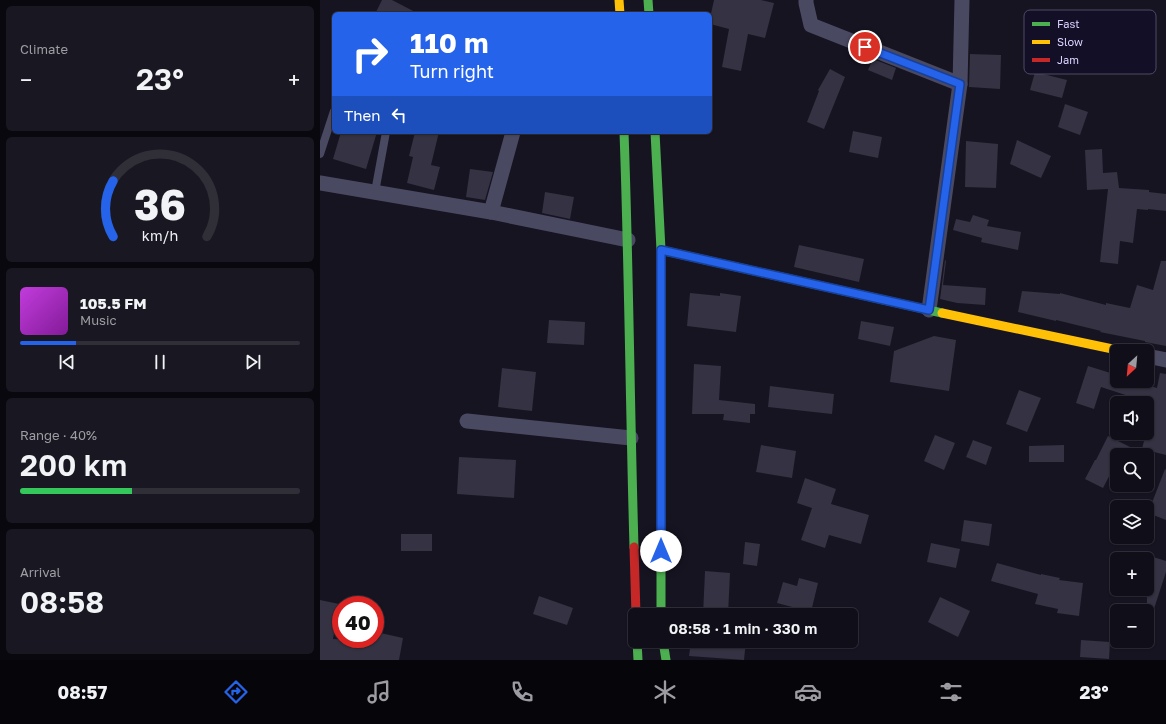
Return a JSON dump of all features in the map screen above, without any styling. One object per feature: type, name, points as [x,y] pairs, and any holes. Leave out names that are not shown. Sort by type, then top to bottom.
[{"type":"street","points":[[619,0],[620,12]]},
{"type":"street","points":[[648,0],[649,12]]},
{"type":"street","points":[[806,0],[811,26],[960,84]]},
{"type":"street","points":[[929,310],[960,84],[962,0]]},
{"type":"street","points":[[492,212],[512,134]]},
{"type":"street","points":[[624,134],[628,240],[636,608]]},
{"type":"street","points":[[655,134],[661,250],[661,608]]},
{"type":"street","points":[[320,182],[492,212],[628,240]]},
{"type":"street","points":[[661,250],[929,310],[1110,348]]},
{"type":"street","points":[[1154,357],[1166,360]]},
{"type":"street","points":[[467,421],[631,438]]},
{"type":"street","points":[[637,648],[638,660]]},
{"type":"street","points":[[664,648],[666,660]]},
{"type":"lane","points":[[320,154],[332,117]]},
{"type":"lane","points":[[376,192],[386,134]]},
{"type":"building","points":[[382,0],[392,0],[415,12],[376,12]]},
{"type":"building","points":[[714,0],[761,0],[774,3],[765,38],[748,34],[741,71],[722,67],[729,29],[712,25],[711,12]]},
{"type":"building","points":[[970,54],[1001,55],[1000,89],[969,87]]},
{"type":"building","points":[[873,59],[896,68],[892,80],[868,70]]},
{"type":"building","points":[[830,69],[845,77],[824,129],[807,122],[819,91],[818,90]]},
{"type":"building","points":[[1034,74],[1043,74],[1067,80],[1062,98],[1030,90]]},
{"type":"building","points":[[1065,104],[1088,112],[1080,135],[1058,127]]},
{"type":"building","points":[[853,131],[882,137],[878,158],[849,152]]},
{"type":"building","points":[[340,134],[376,134],[366,169],[333,159]]},
{"type":"building","points":[[414,134],[439,134],[431,165],[440,167],[434,190],[407,183],[413,157],[409,156]]},
{"type":"building","points":[[1017,140],[1051,156],[1041,178],[1010,164]]},
{"type":"building","points":[[966,141],[998,144],[996,188],[965,187]]},
{"type":"building","points":[[1102,149],[1103,173],[1117,172],[1119,188],[1149,190],[1149,192],[1166,194],[1166,211],[1137,209],[1133,243],[1120,241],[1118,264],[1100,262],[1108,189],[1087,190],[1085,150]]},
{"type":"building","points":[[470,169],[493,172],[485,200],[466,197]]},
{"type":"building","points":[[545,192],[574,197],[570,219],[542,213]]},
{"type":"building","points":[[973,215],[989,220],[987,226],[1021,232],[1018,250],[981,242],[982,238],[953,230],[956,219],[970,222]]},
{"type":"building","points":[[799,245],[864,259],[859,282],[794,267]]},
{"type":"building","points":[[945,260],[943,285],[986,288],[985,305],[957,303],[940,299]]},
{"type":"building","points":[[1161,261],[1166,261],[1166,346],[1018,312],[1022,291],[1060,293],[1106,305],[1106,303],[1130,308],[1137,285],[1153,290]]},
{"type":"building","points":[[690,293],[720,296],[720,293],[741,296],[736,332],[687,326]]},
{"type":"building","points":[[549,320],[585,322],[584,345],[547,343]]},
{"type":"building","points":[[861,321],[894,327],[890,346],[858,339]]},
{"type":"building","points":[[934,336],[956,340],[949,391],[890,382],[894,351]]},
{"type":"building","points":[[694,364],[721,366],[719,400],[755,404],[755,414],[750,414],[750,423],[723,420],[724,414],[692,414]]},
{"type":"building","points":[[1088,366],[1110,373],[1110,388],[1157,388],[1160,373],[1166,374],[1166,455],[1154,452],[1154,448],[1142,448],[1144,440],[1154,440],[1154,396],[1129,396],[1101,387],[1094,409],[1076,403]]},
{"type":"building","points":[[502,368],[536,372],[532,411],[498,407]]},
{"type":"building","points":[[770,386],[834,394],[832,414],[768,407]]},
{"type":"building","points":[[1019,390],[1041,398],[1027,432],[1006,424]]},
{"type":"building","points":[[935,435],[955,443],[944,470],[924,461]]},
{"type":"building","points":[[1108,436],[1110,437],[1110,440],[1116,440],[1132,448],[1110,448],[1110,474],[1103,488],[1085,479]]},
{"type":"building","points":[[973,440],[992,447],[986,465],[966,457]]},
{"type":"building","points":[[761,445],[796,451],[792,478],[756,472]]},
{"type":"building","points":[[1064,445],[1064,462],[1029,462],[1029,446]]},
{"type":"building","points":[[459,457],[516,460],[514,498],[457,494]]},
{"type":"building","points":[[1165,469],[1166,520],[1154,515],[1153,500]]},
{"type":"building","points":[[805,478],[836,489],[831,504],[869,515],[861,544],[829,535],[825,548],[801,540],[812,508],[797,503]]},
{"type":"building","points":[[964,520],[992,524],[989,546],[961,541]]},
{"type":"building","points":[[401,534],[432,534],[432,551],[401,551]]},
{"type":"building","points":[[745,542],[760,544],[757,566],[743,564]]},
{"type":"building","points":[[931,543],[960,549],[956,568],[927,562]]},
{"type":"building","points":[[1154,557],[1166,561],[1166,572],[1154,609],[1154,604],[1147,604],[1147,596],[1154,596]]},
{"type":"building","points":[[997,563],[1041,575],[1060,578],[1059,580],[1083,583],[1079,616],[1057,613],[1058,609],[1035,604],[1038,594],[991,581]]},
{"type":"building","points":[[705,571],[730,573],[728,608],[703,608]]},
{"type":"building","points":[[799,578],[818,583],[812,608],[796,608],[777,603],[783,582],[797,586]]},
{"type":"building","points":[[539,596],[573,608],[567,625],[533,614]]},
{"type":"building","points":[[940,597],[970,611],[958,637],[928,622]]},
{"type":"building","points":[[320,600],[332,603],[332,648],[384,648],[384,634],[403,638],[399,660],[320,660]]},
{"type":"building","points":[[1081,640],[1110,642],[1109,659],[1080,657]]},
{"type":"building","points":[[690,648],[745,648],[744,660],[689,656]]},
{"type":"traffic: fast","points":[[648,0],[649,12]]},
{"type":"traffic: fast","points":[[624,134],[634,547]]},
{"type":"traffic: fast","points":[[655,134],[661,250],[661,608]]},
{"type":"traffic: fast","points":[[661,250],[942,313]]},
{"type":"traffic: fast","points":[[637,648],[638,660]]},
{"type":"traffic: fast","points":[[664,648],[666,660]]},
{"type":"traffic: slow","points":[[619,0],[620,12]]},
{"type":"traffic: slow","points":[[942,313],[1110,348]]},
{"type":"traffic: jam","points":[[634,547],[636,608]]},
{"type":"route","points":[[661,551],[661,250],[929,310],[960,84],[865,47]]}]
